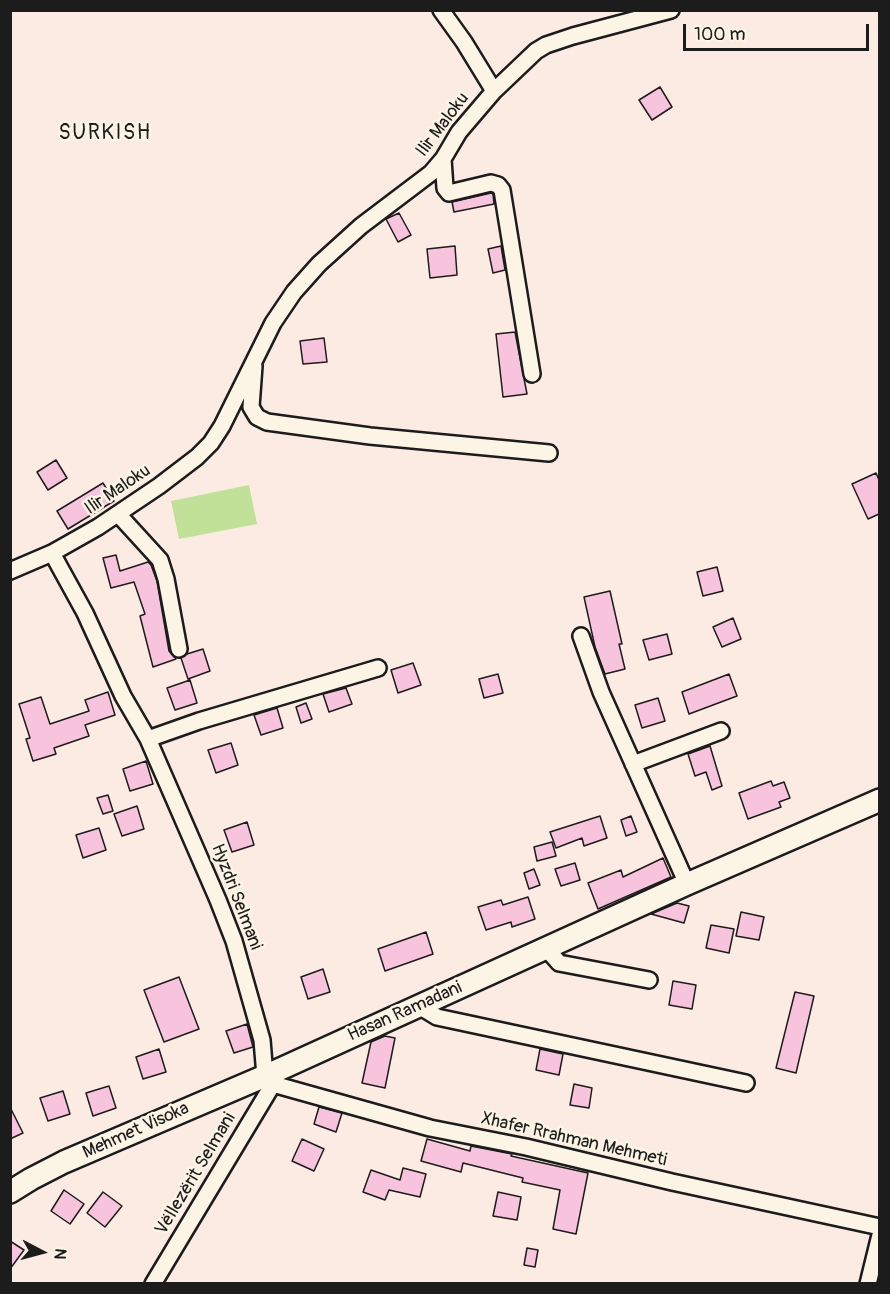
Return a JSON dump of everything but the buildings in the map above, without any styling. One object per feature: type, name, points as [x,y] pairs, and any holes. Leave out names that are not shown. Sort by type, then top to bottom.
[{"type":"main road","name":"Hasan Ramadani","points":[[269,1080],[419,1006],[687,884],[879,800]]},
{"type":"main road","name":"Mehmet Visoka","points":[[10,1192],[64,1162],[269,1080]]},
{"type":"street","points":[[441,10],[494,91]]},
{"type":"street","name":"Ilir Maloku","points":[[52,553],[118,514],[178,472],[211,443],[283,307],[306,278],[384,208],[431,173],[443,159],[459,132],[520,65],[546,45],[646,13],[670,11]]},
{"type":"street","points":[[443,159],[445,188],[449,193],[491,183],[498,185],[502,190],[532,374]]},
{"type":"street","name":"Ilir Maloku","points":[[255,359],[251,407],[257,417],[267,422],[370,436],[549,453]]},
{"type":"street","points":[[118,514],[160,560],[166,579],[179,649]]},
{"type":"street","points":[[10,572],[52,553]]},
{"type":"street","name":"Hyzdri Selmani","points":[[52,553],[85,613],[123,696],[148,739],[218,900],[234,941],[262,1040],[269,1080]]},
{"type":"street","points":[[581,636],[601,692],[687,884]]},
{"type":"street","points":[[148,739],[199,721],[378,668]]},
{"type":"street","points":[[633,764],[721,731]]},
{"type":"street","points":[[546,948],[559,963],[649,980]]},
{"type":"street","points":[[419,1006],[437,1017],[746,1083]]},
{"type":"street","name":"Xhafer Rrahman Mehmeti","points":[[269,1080],[430,1128],[526,1147],[672,1182],[879,1227]]},
{"type":"street","name":"Vëllezërit Selmani","points":[[153,1284],[269,1080]]},
{"type":"street","points":[[868,1284],[879,1235]]},
{"type":"green space","points":[[249,485],[257,524],[179,539],[171,501]]},
{"type":"district","name":"SURKISH","points":[[105,134]]}]
